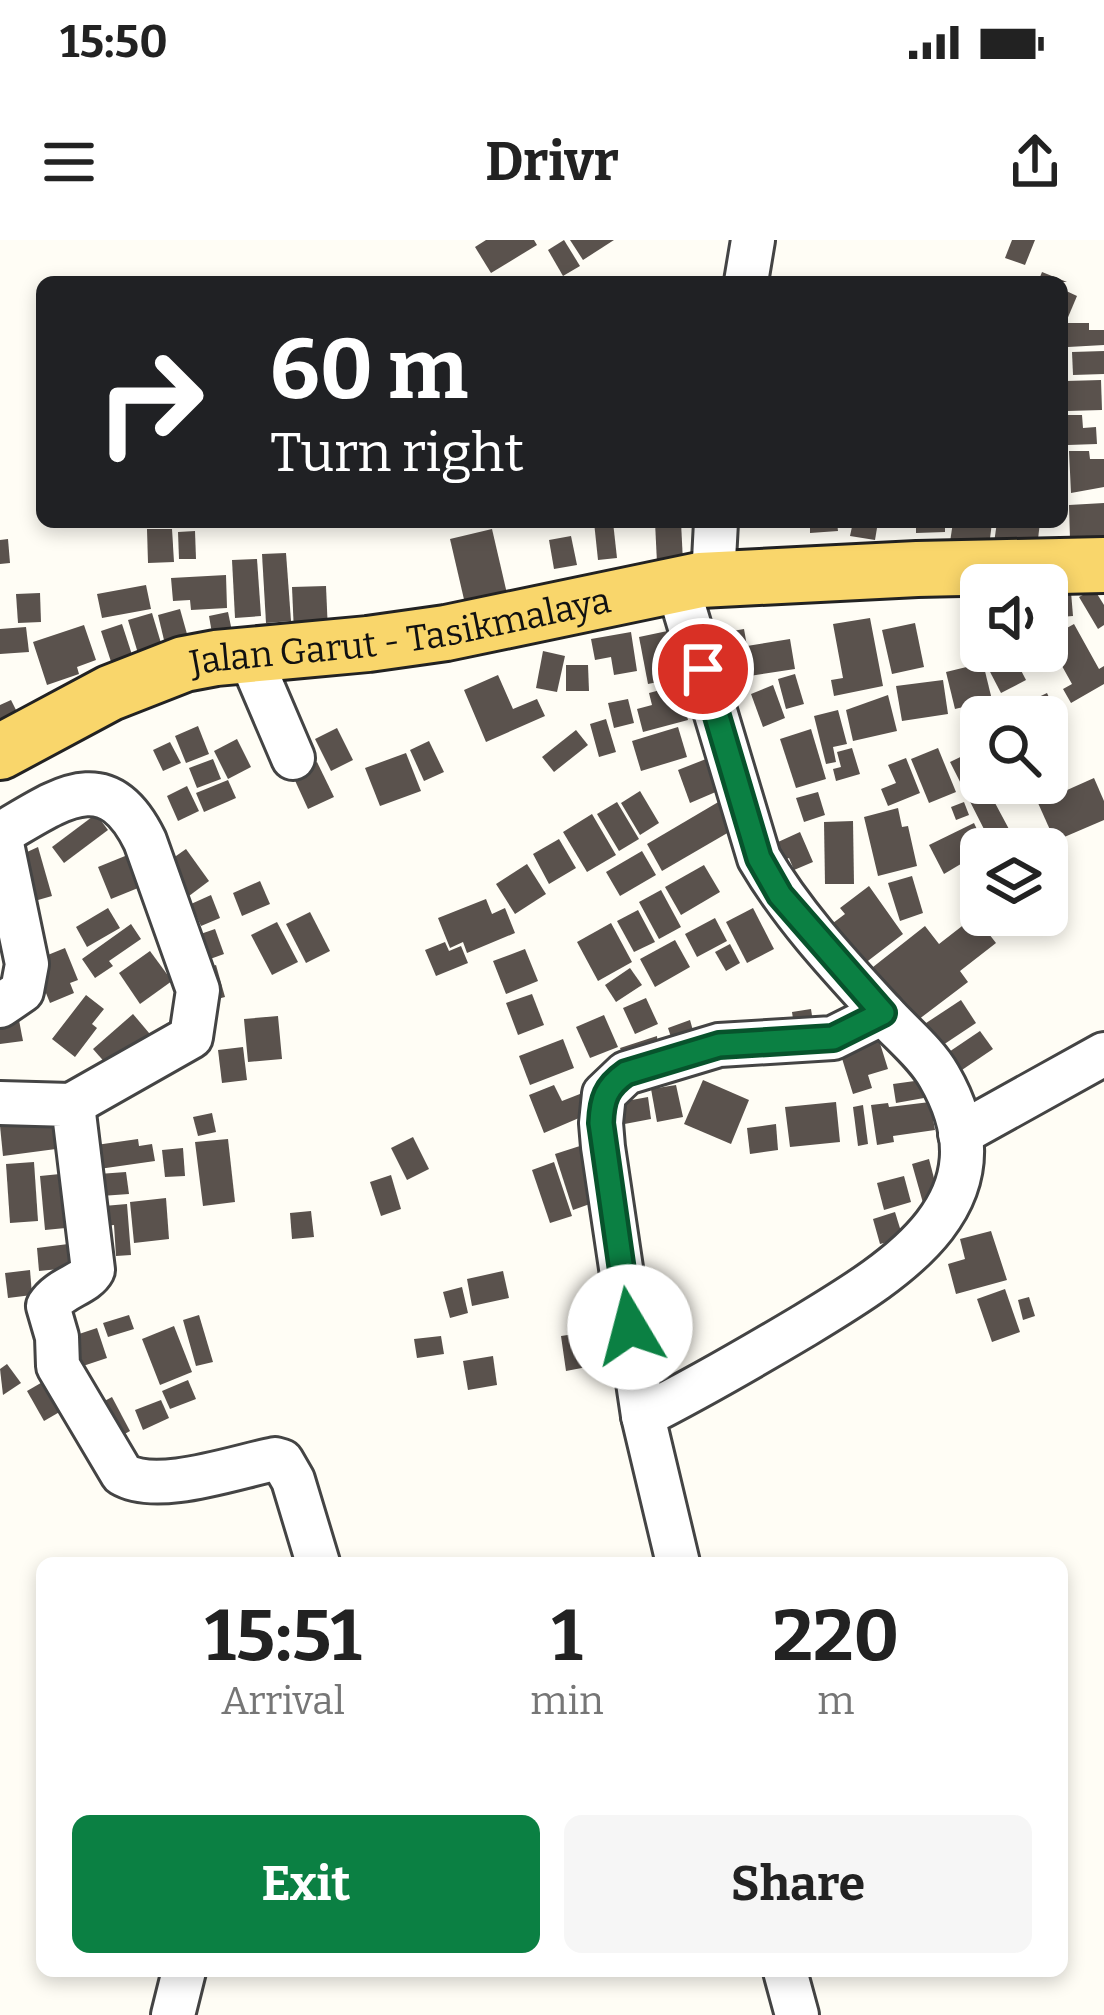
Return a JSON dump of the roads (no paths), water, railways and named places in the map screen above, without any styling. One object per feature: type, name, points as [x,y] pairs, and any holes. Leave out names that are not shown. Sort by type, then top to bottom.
[{"type":"main road","name":"Jalan Garut - Tasikmalaya","points":[[0,752],[110,693],[216,658],[446,633],[695,582],[916,568],[1104,565]]},
{"type":"street","points":[[644,1416],[762,1351],[905,1259],[934,1231],[956,1192],[962,1164],[960,1134],[938,1072],[780,895],[759,858],[695,582],[714,528]]},
{"type":"street","points":[[249,656],[293,758]]},
{"type":"street","points":[[0,1006],[22,992],[27,964],[0,834],[70,794],[116,802],[135,820],[145,841],[198,989],[191,1037],[70,1105],[0,1103]]},
{"type":"street","points":[[677,1557],[644,1416],[602,1135],[604,1094],[626,1073],[719,1045],[833,1038],[883,1013]]},
{"type":"street","points":[[960,1134],[1104,1054]]},
{"type":"street","points":[[70,1105],[93,1270],[88,1279],[67,1287],[48,1306],[57,1336],[58,1366],[122,1474],[132,1480],[160,1483],[282,1461],[293,1480],[316,1557]]},
{"type":"street","points":[[173,2015],[182,1977]]},
{"type":"street","points":[[786,1977],[797,2015]]}]
